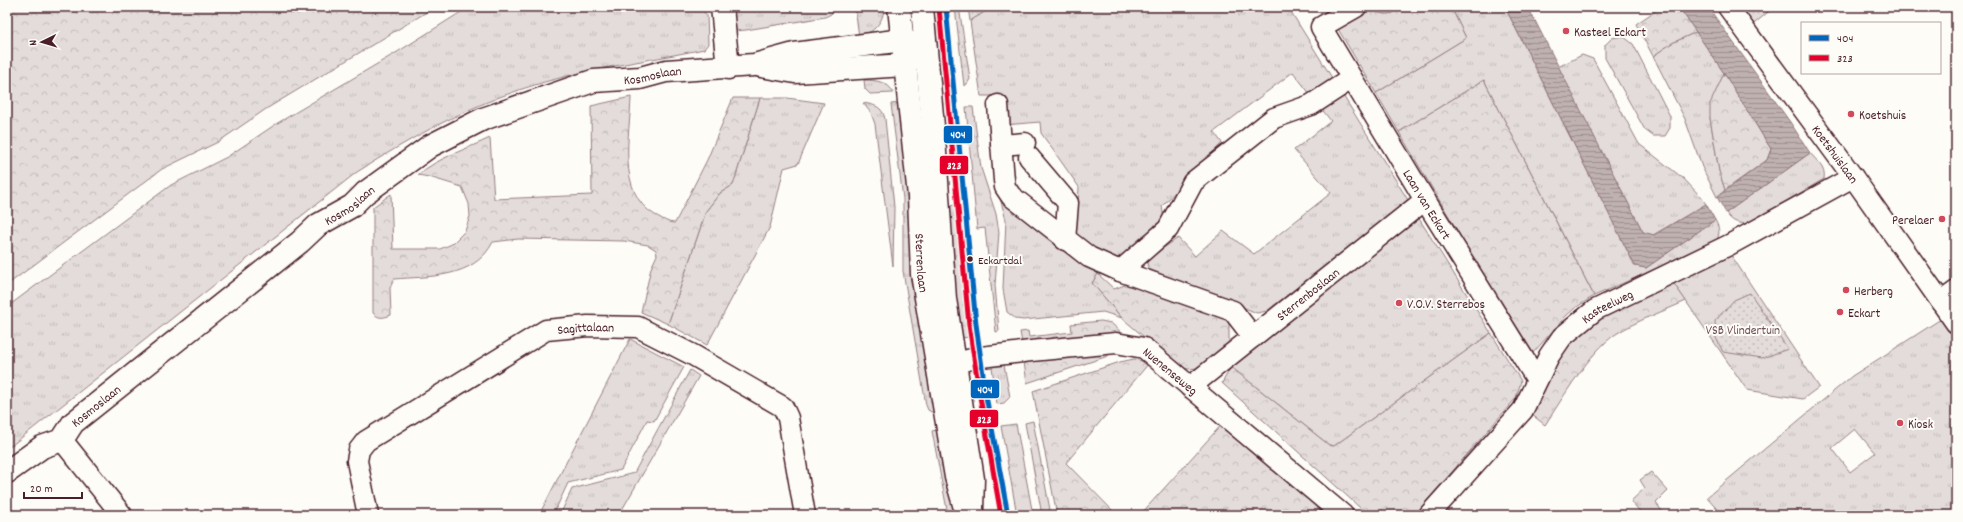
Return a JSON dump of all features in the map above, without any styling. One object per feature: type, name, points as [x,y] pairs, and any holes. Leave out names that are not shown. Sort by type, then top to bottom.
[{"type":"street","points":[[722,7],[728,68]]},
{"type":"street","name":"Sterrenlaan","points":[[899,7],[919,196],[922,274],[973,479],[971,515]]},
{"type":"street","name":"Sterrenlaan","points":[[922,7],[935,145],[946,370],[956,477],[967,515]]},
{"type":"street","name":"Laan van Eckart","points":[[1356,7],[1321,27],[1425,200],[1537,380]]},
{"type":"street","name":"Koetshuislaan","points":[[1728,7],[1853,177],[1948,296],[1956,323]]},
{"type":"street","name":"Kosmoslaan","points":[[7,472],[42,447],[62,440],[73,423],[300,242],[318,224],[352,206],[365,193],[430,146],[483,119],[593,81],[640,78],[666,72],[754,65],[794,54],[903,40],[926,48]]},
{"type":"street","points":[[905,65],[926,48]]},
{"type":"street","name":"Kosmoslaan","points":[[754,65],[795,72],[905,65]]},
{"type":"street","points":[[1120,271],[1168,229],[1193,182],[1274,118],[1311,105],[1351,79]]},
{"type":"street","points":[[998,105],[1005,187],[1011,196],[1065,240],[1089,257],[1120,271],[1232,311],[1253,337]]},
{"type":"street","points":[[1001,145],[1027,150],[1068,203],[1065,240]]},
{"type":"street","name":"Kasteelweg","points":[[1429,515],[1523,410],[1549,356],[1562,337],[1595,310],[1729,245],[1853,177]]},
{"type":"street","name":"Sterrenboslaan","points":[[1190,387],[1425,200]]},
{"type":"street","name":"Sagittalaan","points":[[368,515],[357,461],[359,450],[366,441],[546,330],[588,326],[638,327],[783,406],[788,418],[805,515]]},
{"type":"street","name":"Nuenenseweg","points":[[946,370],[981,357],[1031,351],[1116,343],[1144,348],[1343,515]]},
{"type":"street","points":[[62,440],[122,515]]},
{"type":"green space","points":[[7,7],[435,7],[266,109],[218,142],[162,169],[7,285]]},
{"type":"green space","points":[[469,7],[698,7],[707,15],[708,44],[704,49],[589,71],[544,82],[478,106],[417,136],[357,172],[7,449],[7,307],[171,185],[227,157],[276,124],[399,51]]},
{"type":"green space","points":[[732,7],[835,7],[831,14],[825,17],[734,31]]},
{"type":"green space","points":[[855,7],[884,7],[884,12],[877,26],[869,33],[859,37]]},
{"type":"green space","points":[[926,7],[936,7],[943,70],[933,71]]},
{"type":"green space","points":[[955,7],[959,7],[970,79],[964,86]]},
{"type":"green space","points":[[968,7],[992,7],[970,21]]},
{"type":"green space","points":[[992,7],[1288,7],[1408,200],[1267,311],[1257,313],[1149,269],[1146,260],[1178,238],[1195,256],[1223,231],[1254,254],[1331,193],[1294,150],[1331,121],[1293,72],[1214,132],[1222,143],[1162,206],[1164,219],[1115,263],[1094,251],[1076,237],[1079,187],[1041,133],[1040,122],[1004,125],[1002,96],[981,96],[970,21]]},
{"type":"green space","points":[[1374,7],[1402,7],[1393,13],[1382,14],[1369,10]]},
{"type":"green space","points":[[1402,7],[1451,7],[1466,38],[1376,93],[1338,29],[1369,10],[1382,14],[1389,14]]},
{"type":"green space","points":[[1451,7],[1505,7],[1635,266],[1646,268],[1715,220],[1719,231],[1716,242],[1594,296],[1484,80],[1399,132],[1376,93],[1466,38]]},
{"type":"green space","points":[[1654,7],[1679,7],[1696,32],[1672,43],[1653,56],[1636,24],[1655,11]]},
{"type":"green space","points":[[1733,7],[1774,7],[1748,29]]},
{"type":"green space","points":[[1696,32],[1724,73],[1716,92],[1710,118],[1719,171],[1725,190],[1717,197],[1702,167],[1685,119],[1653,56],[1672,43]]},
{"type":"green space","points":[[1623,36],[1633,44],[1670,116],[1670,128],[1665,136],[1653,136],[1645,130],[1605,58],[1605,45],[1612,38]]},
{"type":"green space","points":[[1582,55],[1593,59],[1639,144],[1684,179],[1706,204],[1653,235],[1643,232],[1558,67]]},
{"type":"green space","points":[[1724,73],[1771,149],[1767,160],[1725,190],[1719,171],[1710,118],[1710,104]]},
{"type":"green space","points":[[864,80],[882,82],[889,86],[893,93],[870,94],[865,89]]},
{"type":"green space","points":[[1484,80],[1594,296],[1575,308],[1566,316],[1533,353],[1464,242],[1399,132]]},
{"type":"green space","points":[[631,97],[628,145],[630,178],[635,192],[643,205],[655,215],[672,223],[675,223],[707,160],[733,98],[760,98],[733,185],[720,193],[706,211],[668,324],[641,312],[651,268],[657,255],[656,250],[648,245],[624,241],[518,239],[493,242],[485,254],[475,263],[463,269],[436,276],[394,279],[390,288],[391,315],[381,317],[373,313],[373,207],[391,194],[393,249],[440,249],[452,244],[465,231],[470,216],[469,204],[462,187],[418,175],[443,159],[490,138],[494,199],[592,195],[591,106]]},
{"type":"green space","points":[[760,98],[787,98],[824,103],[798,164],[784,168],[770,227],[707,345],[668,324],[706,211],[720,193],[733,185]]},
{"type":"green space","points":[[863,103],[880,109],[885,119],[894,207],[893,266],[875,124],[871,113]]},
{"type":"green space","points":[[902,103],[935,414],[928,410],[926,405],[903,271],[903,199],[891,104]]},
{"type":"green space","points":[[966,107],[973,107],[981,168],[996,214],[999,232],[995,285],[999,331],[996,332],[985,228],[977,229]]},
{"type":"green space","points":[[1810,153],[1824,171],[1824,179],[1747,224],[1735,222],[1728,216],[1726,213]]},
{"type":"green space","points":[[1003,196],[1098,274],[1092,283],[1122,318],[1103,312],[1023,320],[1016,319],[1007,312],[1003,289],[1006,220],[1000,198]]},
{"type":"green space","points":[[956,205],[968,337],[963,338],[959,333],[946,206]]},
{"type":"green space","points":[[1418,217],[1491,333],[1334,446],[1329,445],[1231,367]]},
{"type":"green space","points":[[1729,252],[1819,387],[1803,399],[1747,390],[1672,281]]},
{"type":"green space","points":[[1098,274],[1114,289],[1138,280],[1225,316],[1229,323],[1229,344],[1198,368],[1188,369],[1178,366],[1122,318],[1092,283]]},
{"type":"green space","points":[[1672,281],[1686,301],[1633,324],[1606,342],[1577,376],[1545,425],[1531,414],[1567,342],[1598,316]]},
{"type":"green space","name":"VSB Vlindertuin","points":[[1750,293],[1788,349],[1762,358],[1723,352],[1716,338],[1715,321],[1734,300]]},
{"type":"green space","points":[[1944,317],[1956,334],[1956,515],[1723,515],[1707,497],[1852,376]],"holes":[[[1855,429],[1875,453],[1850,472],[1832,448]]]},
{"type":"green space","points":[[1101,321],[1111,323],[1121,332],[1022,343],[1020,332],[1028,331],[1029,337],[1072,332],[1071,324]]},
{"type":"green space","points":[[1491,333],[1521,381],[1516,398],[1424,504],[1422,515],[1368,515],[1222,383],[1231,367],[1329,445],[1334,446]]},
{"type":"green space","points":[[630,339],[684,367],[654,421],[647,420],[621,470],[568,483],[553,515],[539,515]]},
{"type":"green space","points":[[1107,352],[1108,356],[1027,383],[1024,362]]},
{"type":"green space","points":[[1134,359],[1149,363],[1066,463],[1117,515],[1057,515],[1033,391],[1120,362]]},
{"type":"green space","points":[[1004,365],[1010,397],[1004,403],[997,404],[992,367]]},
{"type":"green space","points":[[690,370],[699,376],[619,515],[560,515],[572,489],[634,473]]},
{"type":"green space","points":[[1033,421],[1051,515],[1042,515],[1025,423]]},
{"type":"green space","points":[[1224,422],[1335,515],[1140,515]]},
{"type":"green space","points":[[1016,424],[1033,515],[1017,515],[1001,426]]},
{"type":"green space","points":[[942,429],[958,515],[948,515],[932,431]]},
{"type":"green space","points":[[1651,472],[1668,491],[1656,503],[1665,515],[1643,515],[1631,501],[1645,488],[1640,480]]},
{"type":"shaded area","points":[[1505,7],[1528,7],[1643,232],[1654,235],[1706,204],[1715,220],[1646,268],[1635,266]]},
{"type":"shaded area","points":[[1679,7],[1708,7],[1790,122],[1810,153],[1726,213],[1717,197],[1767,160],[1771,149],[1724,73]]},
{"type":"transit line","name":"404","points":[[946,7],[976,324],[986,396],[1008,515]]},
{"type":"transit line","name":"323","points":[[939,8],[969,325],[1001,515]]},
{"type":"place","name":"Kasteel Eckart","points":[[1566,31]]},
{"type":"place","name":"Koetshuis","points":[[1851,114]]},
{"type":"place","name":"Perelaer","points":[[1942,219]]},
{"type":"place","name":"Eckartdal","points":[[970,259]]},
{"type":"place","name":"Herberg","points":[[1846,290]]},
{"type":"place","name":"V.O.V. Sterrebos","points":[[1399,303]]},
{"type":"place","name":"Eckart","points":[[1840,312]]},
{"type":"place","name":"Kiosk","points":[[1900,423]]}]
